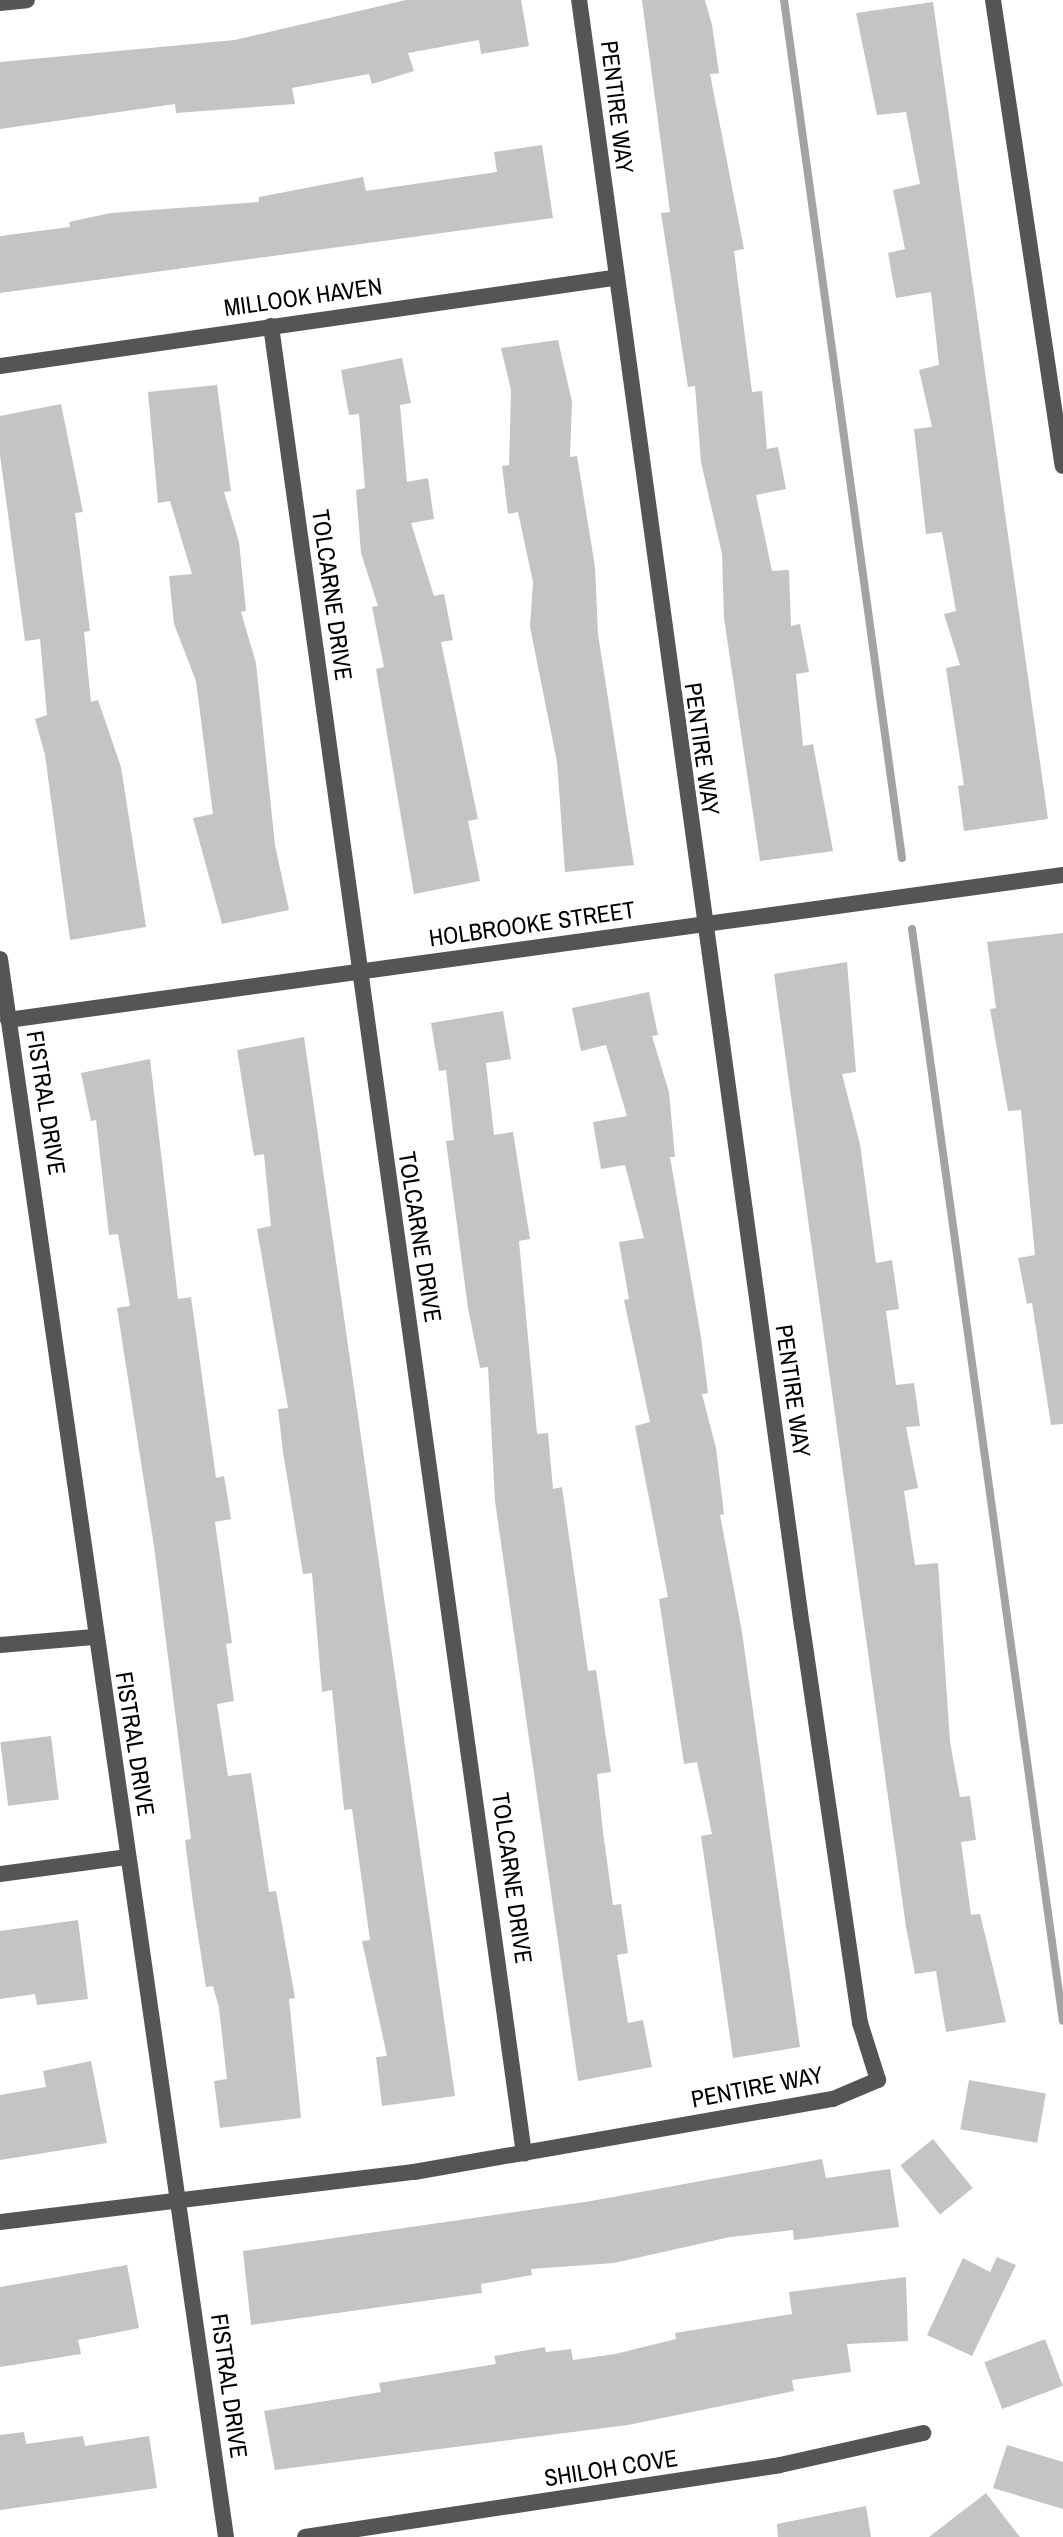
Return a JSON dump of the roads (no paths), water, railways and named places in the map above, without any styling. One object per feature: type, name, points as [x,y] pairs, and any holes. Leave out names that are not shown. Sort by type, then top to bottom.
[{"type":"street","points":[[0,3],[27,0]]},
{"type":"street","name":"PENTIRE WAY","points":[[0,2222],[524,2154],[833,2099],[878,2080],[860,2023],[702,925],[613,278],[579,0]]},
{"type":"street","points":[[993,0],[1063,466]]},
{"type":"street","name":"MILLOOK HAVEN","points":[[0,366],[613,278]]},
{"type":"street","name":"TOLCARNE DRIVE","points":[[271,326],[356,972],[524,2154]]},
{"type":"street","name":"HOLBROOKE STREET","points":[[8,1020],[1063,875]]},
{"type":"street","name":"FISTRAL DRIVE","points":[[0,959],[94,1637],[226,2537]]},
{"type":"street","points":[[0,1645],[94,1637]]},
{"type":"street","points":[[0,1874],[128,1857]]},
{"type":"street","name":"SHILOH COVE","points":[[305,2537],[780,2465],[923,2433]]},
{"type":"waterway","points":[[784,0],[902,858]]},
{"type":"waterway","points":[[912,929],[1063,2021]]}]
